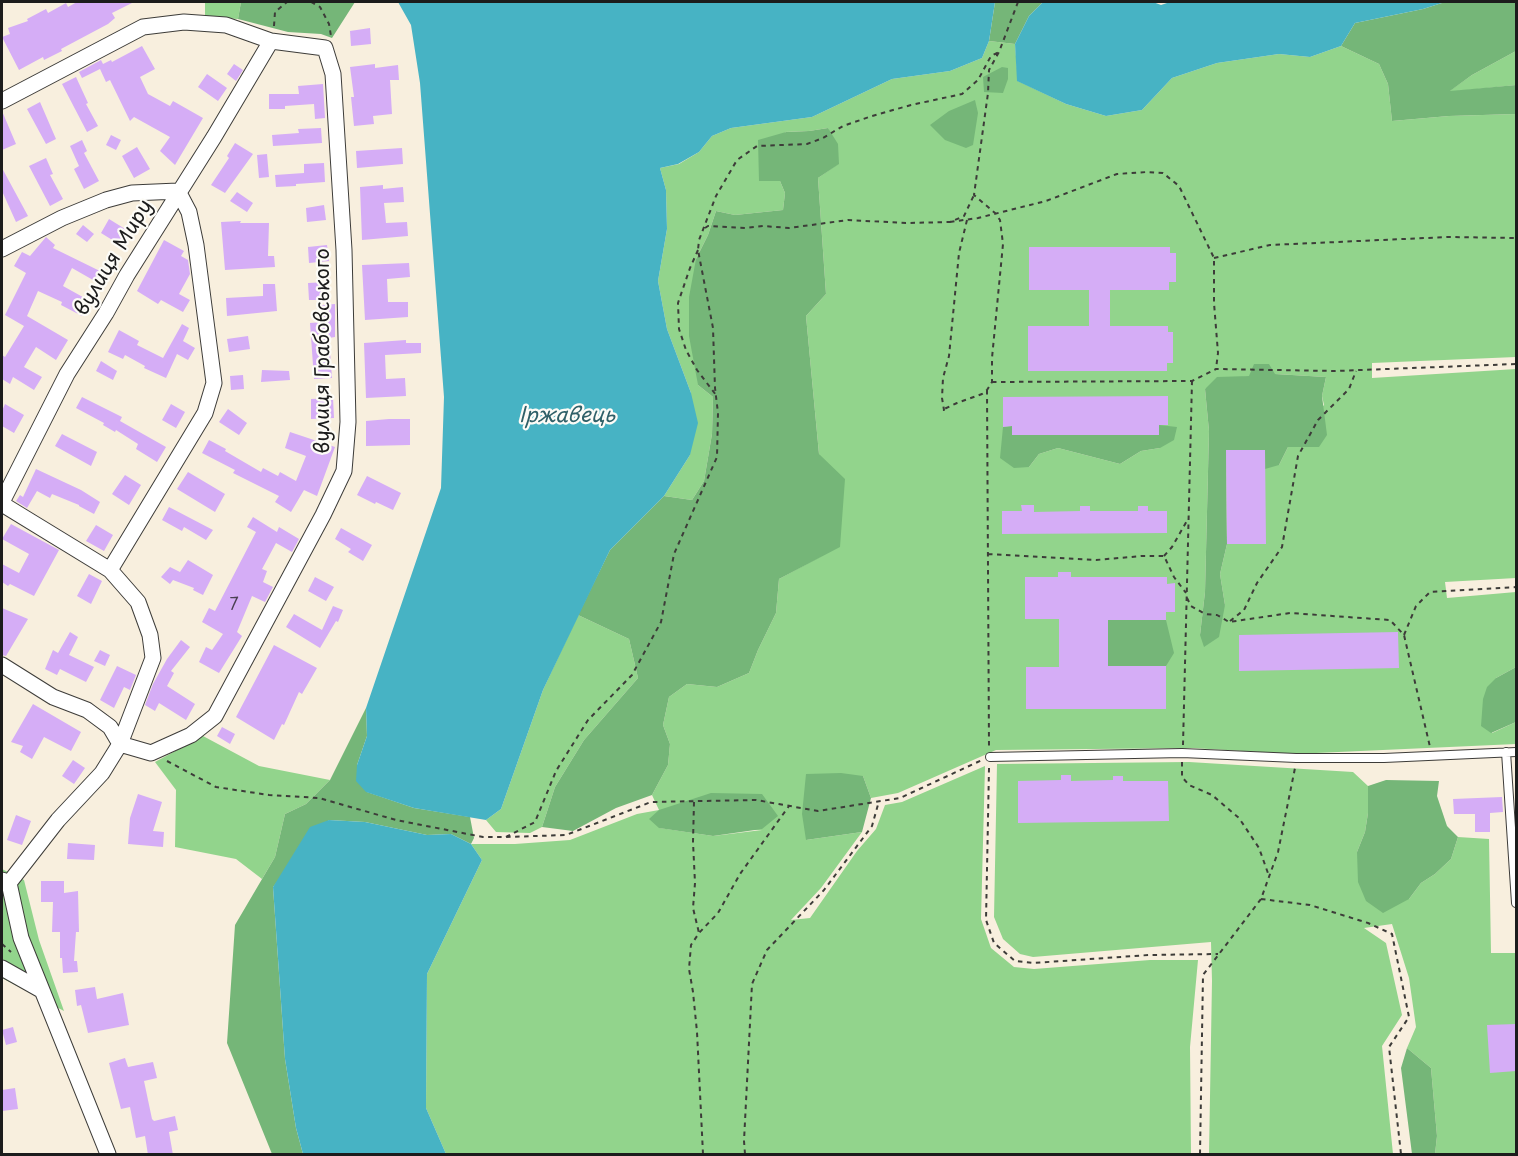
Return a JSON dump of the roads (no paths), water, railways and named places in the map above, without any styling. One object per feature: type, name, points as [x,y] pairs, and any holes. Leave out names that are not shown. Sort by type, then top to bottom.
[{"type":"street","points":[[2,100],[143,27],[184,22],[226,25],[271,41]]},
{"type":"street","name":"вулиця Грабовського","points":[[120,744],[151,753],[191,735],[215,716],[323,515],[344,471],[348,422],[344,250],[333,74],[325,48],[271,41]]},
{"type":"street","name":"вулиця Миру","points":[[2,503],[67,374],[106,314],[127,275],[271,41]]},
{"type":"street","points":[[2,249],[62,218],[106,200],[132,193],[178,191],[189,212],[196,245],[214,383],[204,413],[110,570]]},
{"type":"street","points":[[2,503],[110,570],[138,602],[150,635],[153,658],[120,744],[102,773],[5,882],[21,938],[108,1155]]},
{"type":"street","points":[[2,665],[53,697],[87,710],[111,727],[120,744]]},
{"type":"street","points":[[2,968],[41,990]]},
{"type":"lane","points":[[1506,752],[1516,903]]},
{"type":"lane","points":[[990,757],[1182,753],[1296,758],[1516,752]]},
{"type":"water","name":"Іржавець","points":[[398,2],[995,2],[989,41],[982,58],[950,71],[892,79],[812,117],[731,128],[712,136],[699,152],[678,164],[660,168],[666,190],[667,229],[658,281],[667,329],[691,393],[698,423],[690,455],[664,496],[610,550],[543,690],[501,809],[486,820],[414,808],[366,792],[356,781],[357,765],[367,736],[366,708],[441,488],[444,397],[420,83],[411,25]]},
{"type":"water","points":[[1043,2],[1153,2],[1161,5],[1170,2],[1445,2],[1423,9],[1355,23],[1341,46],[1310,57],[1279,54],[1217,63],[1172,78],[1142,110],[1106,116],[1066,104],[1017,81],[1015,44],[1029,16]]},
{"type":"water","points":[[329,820],[365,822],[427,835],[451,834],[471,844],[482,860],[427,974],[426,1108],[446,1154],[303,1154],[296,1128],[285,1059],[273,887],[310,827]]}]
